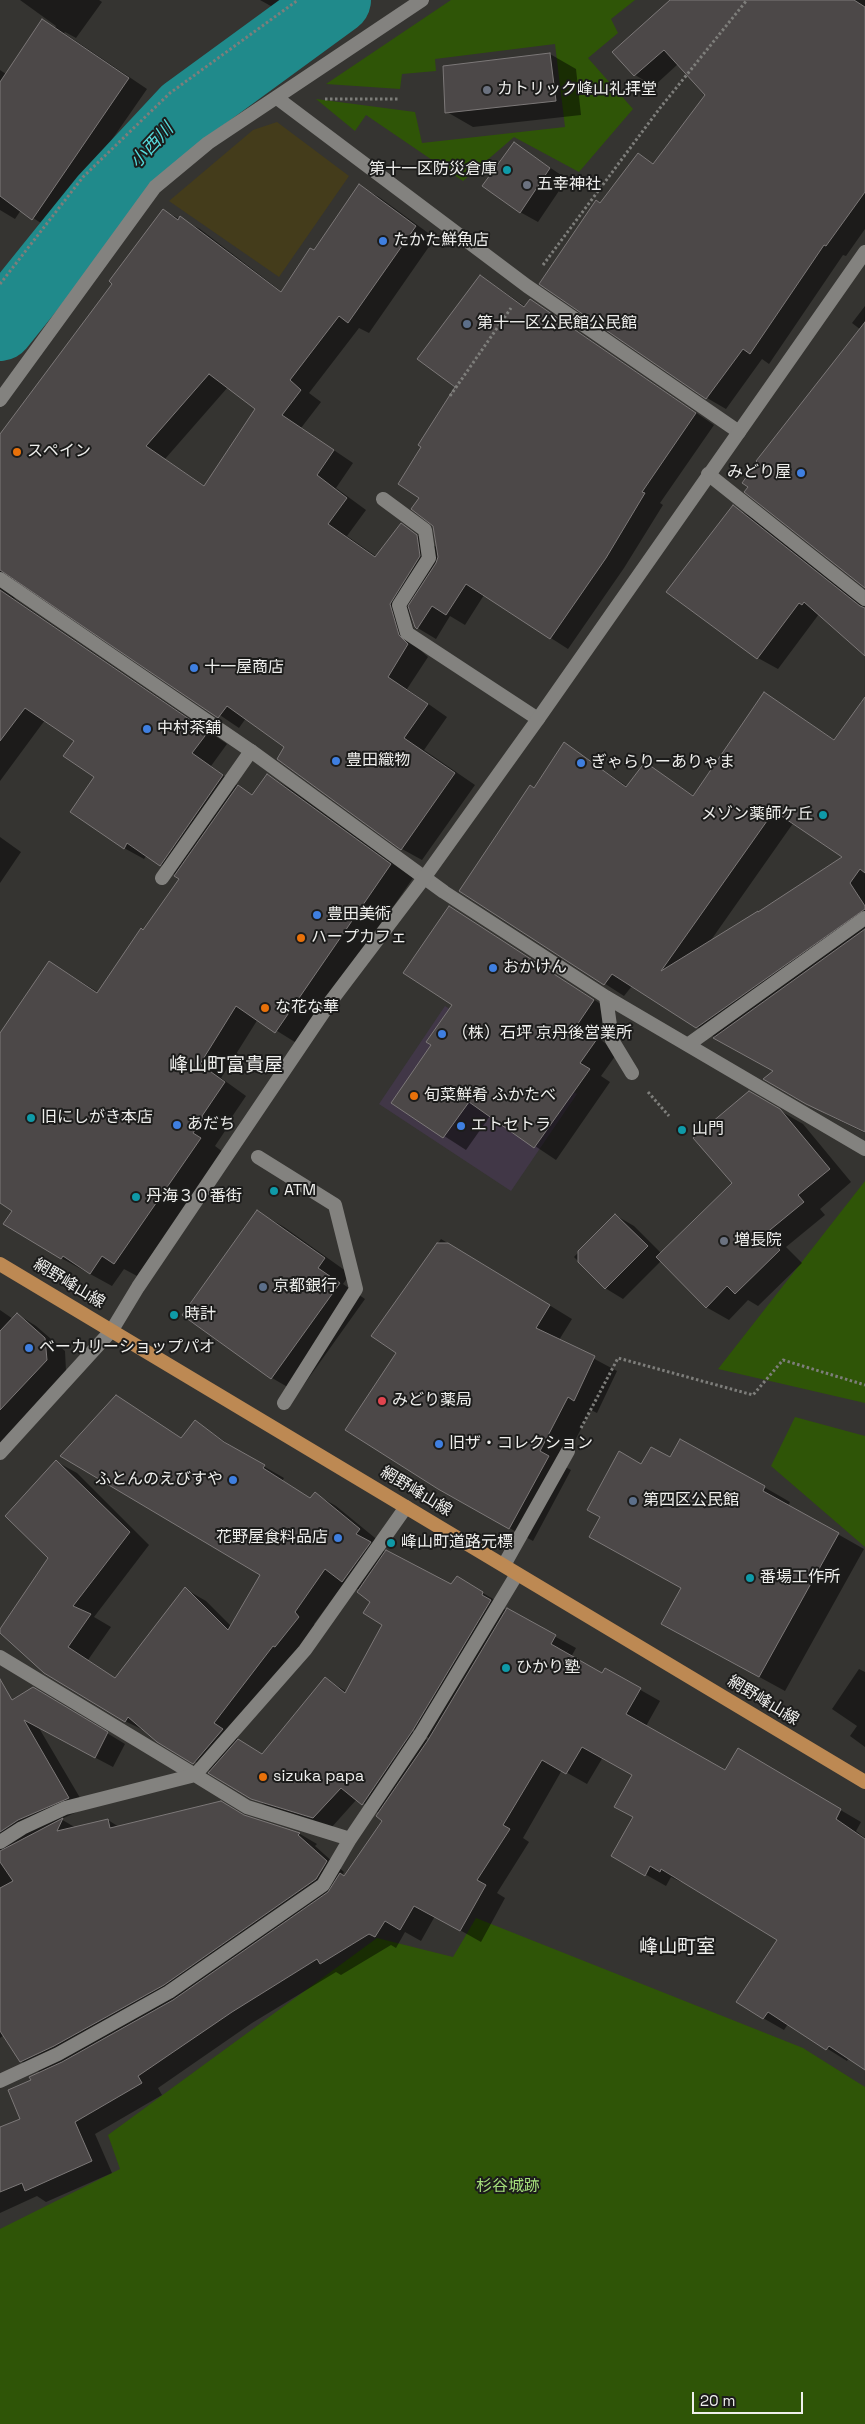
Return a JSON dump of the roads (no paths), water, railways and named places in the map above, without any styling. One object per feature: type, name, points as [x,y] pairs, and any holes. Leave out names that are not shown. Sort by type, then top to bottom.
[{"type":"main road","name":"網野峰山線","points":[[0,1264],[865,1782]]},
{"type":"street","points":[[0,400],[155,187],[208,143],[422,0]]},
{"type":"street","points":[[277,98],[527,286],[739,432]]},
{"type":"street","points":[[0,1453],[112,1330],[144,1279],[331,1002],[424,878],[538,719],[865,252]]},
{"type":"street","points":[[708,474],[865,599]]},
{"type":"street","points":[[383,498],[425,530],[429,558],[399,605],[407,633],[538,719]]},
{"type":"street","points":[[0,579],[251,751],[424,878],[606,997],[865,1149]]},
{"type":"street","points":[[162,878],[251,751]]},
{"type":"street","points":[[689,1044],[865,918]]},
{"type":"street","points":[[606,997],[612,1040],[632,1073]]},
{"type":"street","points":[[258,1157],[335,1205],[356,1289],[284,1403]]},
{"type":"street","points":[[504,1566],[568,1451]]},
{"type":"street","points":[[0,1842],[22,1828],[65,1808],[195,1775],[305,1650],[406,1507]]},
{"type":"street","points":[[0,2081],[58,2054],[169,1992],[323,1884],[350,1839],[420,1735],[517,1574]]},
{"type":"street","points":[[0,1657],[247,1807],[350,1839]]},
{"type":"waterway","name":"小西川","points":[[0,327],[103,199],[185,111],[337,0]]},
{"type":"place","name":"カトリック峰山礼拝堂","points":[[487,90]]},
{"type":"place","name":"第十一区防災倉庫","points":[[507,170]]},
{"type":"place","name":"五幸神社","points":[[527,185]]},
{"type":"place","name":"たかた鮮魚店","points":[[383,241]]},
{"type":"place","name":"第十一区公民館公民館","points":[[467,324]]},
{"type":"place","name":"スペイン","points":[[17,452]]},
{"type":"place","name":"みどり屋","points":[[801,473]]},
{"type":"place","name":"十一屋商店","points":[[194,668]]},
{"type":"place","name":"中村茶舗","points":[[147,729]]},
{"type":"place","name":"豊田織物","points":[[336,761]]},
{"type":"place","name":"ぎゃらりーありゃま","points":[[581,763]]},
{"type":"place","name":"メゾン薬師ケ丘","points":[[823,815]]},
{"type":"place","name":"豊田美術","points":[[317,915]]},
{"type":"place","name":"ハープカフェ","points":[[301,938]]},
{"type":"place","name":"おかけん","points":[[493,968]]},
{"type":"place","name":"な花な華","points":[[265,1008]]},
{"type":"place","name":"（株）石坪 京丹後営業所","points":[[442,1034]]},
{"type":"place","name":"旬菜鮮肴 ふかたべ","points":[[414,1096]]},
{"type":"place","name":"旧にしがき本店","points":[[31,1118]]},
{"type":"place","name":"あだち","points":[[177,1125]]},
{"type":"place","name":"エトセトラ","points":[[461,1126]]},
{"type":"place","name":"山門","points":[[682,1130]]},
{"type":"place","name":"ATM","points":[[274,1191]]},
{"type":"place","name":"丹海３０番街","points":[[136,1197]]},
{"type":"place","name":"増長院","points":[[724,1241]]},
{"type":"place","name":"京都銀行","points":[[263,1287]]},
{"type":"place","name":"時計","points":[[174,1315]]},
{"type":"place","name":"ベーカリーショップパオ","points":[[29,1348]]},
{"type":"place","name":"みどり薬局","points":[[382,1401]]},
{"type":"place","name":"旧ザ・コレクション","points":[[439,1444]]},
{"type":"place","name":"ふとんのえびすや","points":[[233,1480]]},
{"type":"place","name":"第四区公民館","points":[[633,1501]]},
{"type":"place","name":"花野屋食料品店","points":[[338,1538]]},
{"type":"place","name":"峰山町道路元標","points":[[391,1543]]},
{"type":"place","name":"番場工作所","points":[[750,1578]]},
{"type":"place","name":"ひかり塾","points":[[506,1668]]},
{"type":"place","name":"sizuka papa","points":[[263,1777]]},
{"type":"district","name":"峰山町富貴屋","points":[[226,1066]]},
{"type":"district","name":"峰山町室","points":[[677,1948]]},
{"type":"park label","name":"杉谷城跡","points":[[508,2187]]}]
